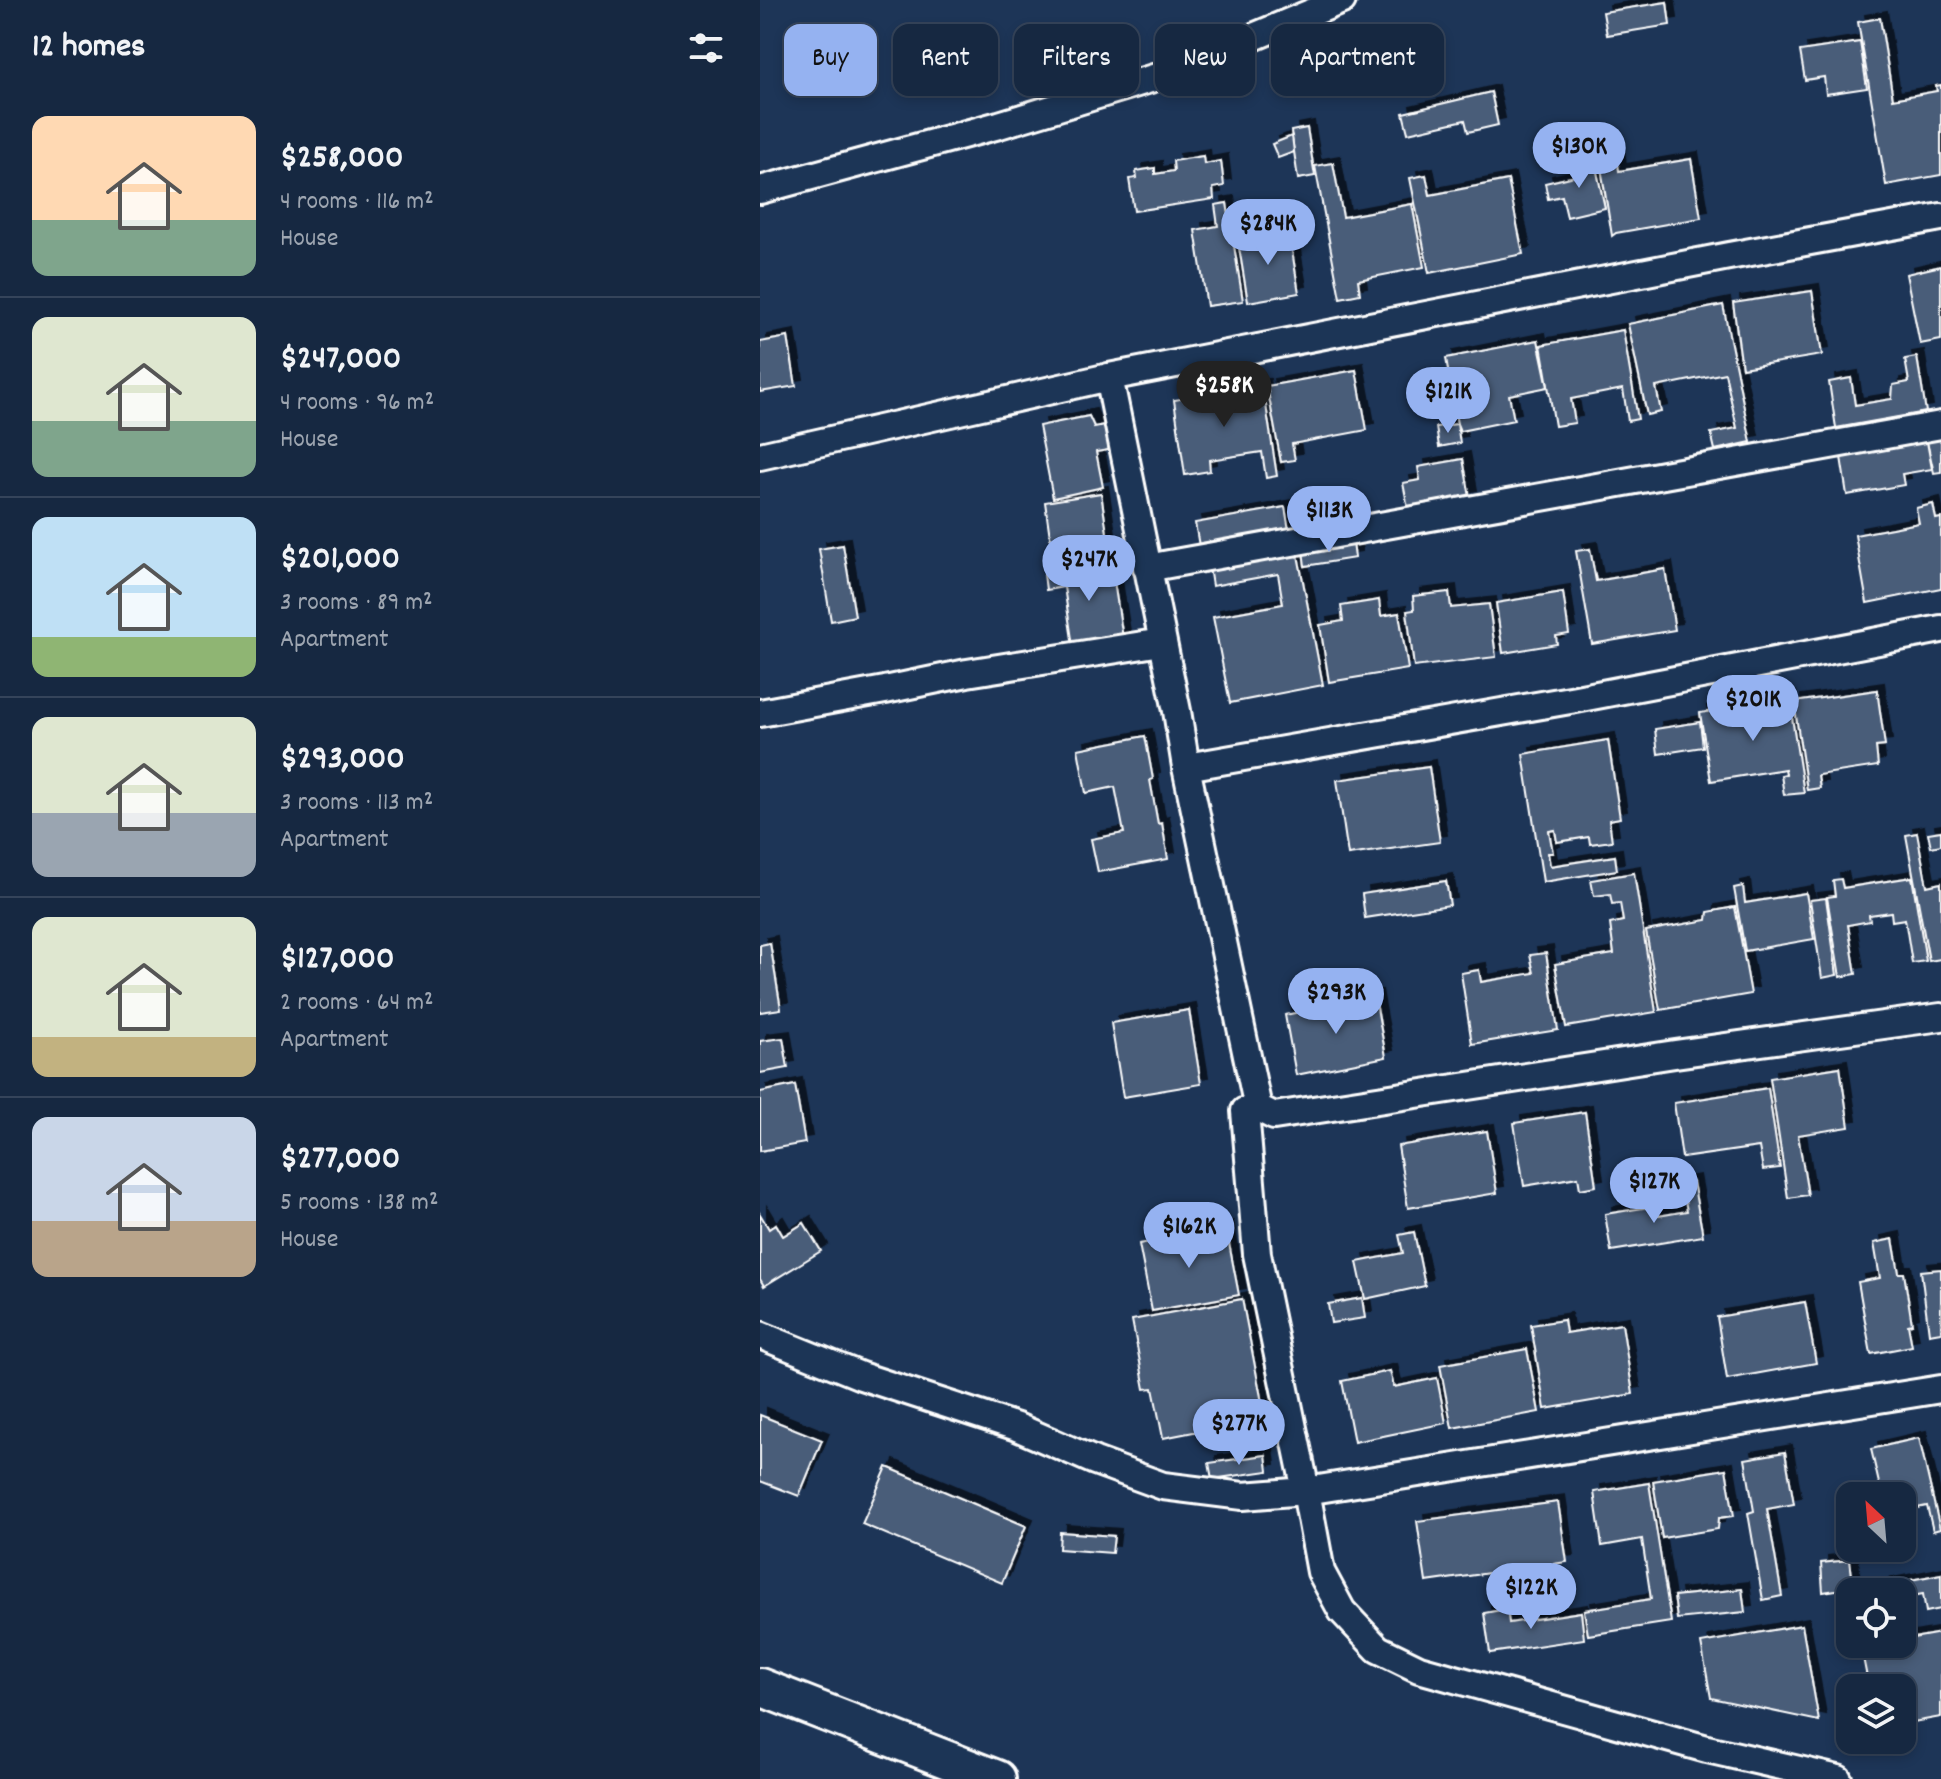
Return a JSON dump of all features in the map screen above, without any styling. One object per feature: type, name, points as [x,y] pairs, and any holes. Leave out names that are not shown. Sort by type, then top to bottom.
[{"type":"main road","points":[[760,1687],[997,1779]]},
{"type":"street","points":[[760,190],[999,125],[1160,76],[1342,0]]},
{"type":"street","points":[[760,456],[1109,377],[1941,217]]},
{"type":"street","points":[[1109,377],[1186,767],[1258,1108]]},
{"type":"street","points":[[1147,568],[1941,425]]},
{"type":"street","points":[[1186,767],[1576,699],[1941,629]]},
{"type":"street","points":[[760,713],[967,673],[1162,642]]},
{"type":"street","points":[[1838,1779],[1707,1749],[1419,1669],[1378,1649],[1342,1611],[1321,1572],[1257,1254],[1245,1111],[1258,1108],[1274,1116],[1675,1054],[1941,1017]]},
{"type":"street","points":[[760,1335],[861,1376],[1017,1427],[1163,1486],[1243,1496],[1306,1491],[1941,1389]]},
{"type":"building","points":[[1667,2],[1670,25],[1607,35],[1603,12]]},
{"type":"building","points":[[1880,18],[1893,99],[1937,91],[1936,86],[1941,85],[1941,175],[1886,185],[1858,22]]},
{"type":"building","points":[[1860,42],[1867,88],[1826,94],[1824,77],[1805,80],[1800,51]]},
{"type":"building","points":[[1491,92],[1498,125],[1468,132],[1465,120],[1408,133],[1403,113]]},
{"type":"building","points":[[1307,128],[1315,176],[1298,179],[1291,131]]},
{"type":"building","points":[[1292,136],[1294,152],[1278,158],[1272,144]]},
{"type":"building","points":[[1616,152],[1619,171],[1691,159],[1701,218],[1612,236],[1599,155]]},
{"type":"building","points":[[1593,154],[1605,208],[1567,217],[1562,196],[1548,199],[1545,183],[1575,176],[1574,171],[1585,168],[1582,158]]},
{"type":"building","points":[[1203,156],[1204,164],[1221,161],[1224,186],[1213,188],[1214,199],[1134,211],[1129,179],[1137,178],[1136,171],[1155,168],[1155,174],[1174,171],[1173,161]]},
{"type":"building","points":[[1333,163],[1343,217],[1412,204],[1424,267],[1358,280],[1360,294],[1340,298],[1315,166]]},
{"type":"building","points":[[1426,175],[1430,195],[1508,180],[1523,254],[1429,273],[1410,178]]},
{"type":"building","points":[[1227,203],[1243,301],[1207,306],[1195,230],[1218,226],[1215,205]]},
{"type":"building","points":[[1289,233],[1299,293],[1248,302],[1238,241]]},
{"type":"building","points":[[1941,266],[1941,340],[1920,344],[1906,274]]},
{"type":"building","points":[[1812,291],[1822,355],[1742,368],[1733,303]]},
{"type":"building","points":[[1723,305],[1751,442],[1715,450],[1711,433],[1737,428],[1725,373],[1656,387],[1661,412],[1647,415],[1628,324]]},
{"type":"building","points":[[1623,330],[1638,419],[1628,421],[1623,389],[1571,399],[1575,423],[1555,426],[1541,345]]},
{"type":"building","points":[[788,337],[796,386],[760,392],[760,342]]},
{"type":"building","points":[[1538,340],[1548,387],[1509,395],[1514,420],[1460,431],[1446,358]]},
{"type":"building","points":[[1917,357],[1926,412],[1836,428],[1829,382],[1851,378],[1855,405],[1892,399],[1893,385],[1909,382],[1905,359]]},
{"type":"building","points":[[1356,370],[1367,430],[1292,444],[1295,460],[1281,462],[1267,386]]},
{"type":"building","points":[[1263,386],[1277,476],[1266,478],[1262,452],[1209,460],[1210,471],[1185,475],[1174,400]]},
{"type":"building","points":[[1089,416],[1094,427],[1109,424],[1114,449],[1096,452],[1103,487],[1053,498],[1039,426]]},
{"type":"building","points":[[1457,424],[1460,443],[1439,447],[1436,427]]},
{"type":"building","points":[[1941,439],[1941,472],[1934,473],[1927,442]]},
{"type":"building","points":[[1927,442],[1932,469],[1902,474],[1904,485],[1847,495],[1841,457]]},
{"type":"building","points":[[1463,459],[1470,497],[1408,508],[1403,483],[1420,480],[1418,467]]},
{"type":"building","points":[[1101,493],[1111,560],[1062,568],[1059,550],[1052,551],[1045,502]]},
{"type":"building","points":[[1933,504],[1936,519],[1941,518],[1941,588],[1867,603],[1855,535],[1919,523],[1916,508]]},
{"type":"building","points":[[1285,507],[1289,530],[1199,546],[1195,523]]},
{"type":"building","points":[[1353,543],[1355,558],[1305,566],[1303,550]]},
{"type":"building","points":[[843,545],[855,616],[831,621],[819,549]]},
{"type":"building","points":[[1590,549],[1596,581],[1665,569],[1675,630],[1592,644],[1576,551]]},
{"type":"building","points":[[1297,550],[1323,685],[1230,703],[1213,617],[1283,604],[1278,574],[1212,586],[1209,567]]},
{"type":"building","points":[[1111,563],[1123,638],[1073,646],[1064,587],[1046,590],[1044,574]]},
{"type":"building","points":[[1449,592],[1451,608],[1489,604],[1496,657],[1414,667],[1407,611],[1414,610],[1413,596]]},
{"type":"building","points":[[1563,592],[1569,634],[1556,636],[1557,644],[1503,653],[1496,603]]},
{"type":"building","points":[[1379,600],[1381,616],[1399,613],[1408,669],[1329,682],[1320,625],[1343,621],[1341,606]]},
{"type":"building","points":[[1877,690],[1885,746],[1876,747],[1878,766],[1818,775],[1820,788],[1807,790],[1794,702]]},
{"type":"building","points":[[1789,699],[1804,793],[1784,795],[1781,775],[1786,774],[1785,769],[1711,781],[1700,713]]},
{"type":"building","points":[[1700,722],[1703,747],[1658,754],[1655,729]]},
{"type":"building","points":[[1145,736],[1158,824],[1162,823],[1168,859],[1098,872],[1091,839],[1124,833],[1115,787],[1086,793],[1078,749]]},
{"type":"building","points":[[1608,740],[1620,818],[1609,820],[1612,841],[1590,844],[1589,837],[1557,842],[1555,830],[1549,831],[1553,853],[1548,853],[1550,866],[1615,856],[1617,870],[1543,882],[1523,754]]},
{"type":"building","points":[[1429,767],[1440,842],[1348,855],[1337,780]]},
{"type":"building","points":[[1941,831],[1941,845],[1931,847],[1928,833]]},
{"type":"building","points":[[1917,833],[1927,886],[1941,883],[1941,959],[1929,961],[1906,835]]},
{"type":"building","points":[[1634,873],[1656,1012],[1566,1027],[1555,964],[1614,954],[1610,924],[1623,921],[1620,903],[1612,904],[1610,894],[1594,896],[1591,880]]},
{"type":"building","points":[[1912,877],[1926,961],[1912,963],[1905,919],[1892,921],[1891,912],[1869,915],[1870,921],[1848,925],[1856,974],[1840,977],[1827,897],[1835,896],[1833,880],[1841,879],[1843,888]]},
{"type":"building","points":[[1446,881],[1450,905],[1365,918],[1362,894]]},
{"type":"building","points":[[1743,886],[1745,903],[1806,893],[1814,939],[1745,951],[1734,888]]},
{"type":"building","points":[[1826,898],[1837,975],[1822,978],[1810,900]]},
{"type":"building","points":[[1735,907],[1751,994],[1660,1010],[1646,931],[1707,920],[1708,912]]},
{"type":"building","points":[[770,943],[781,1009],[760,1012],[760,945]]},
{"type":"building","points":[[1546,953],[1558,1030],[1472,1044],[1461,973],[1479,970],[1481,982],[1534,973],[1530,955]]},
{"type":"building","points":[[1375,997],[1386,1057],[1296,1075],[1285,1015]]},
{"type":"building","points":[[1189,1010],[1201,1084],[1123,1097],[1111,1023]]},
{"type":"building","points":[[783,1038],[788,1068],[760,1073],[760,1041]]},
{"type":"building","points":[[1840,1067],[1849,1127],[1798,1135],[1808,1195],[1788,1198],[1770,1078]]},
{"type":"building","points":[[795,1085],[805,1143],[760,1151],[760,1092]]},
{"type":"building","points":[[1768,1088],[1780,1168],[1763,1170],[1759,1147],[1682,1158],[1674,1103]]},
{"type":"building","points":[[1585,1112],[1596,1186],[1580,1189],[1578,1177],[1524,1186],[1514,1123]]},
{"type":"building","points":[[1487,1131],[1497,1193],[1408,1208],[1398,1146]]},
{"type":"building","points":[[1693,1182],[1703,1236],[1611,1251],[1605,1214],[1656,1206],[1658,1216],[1687,1211],[1682,1184]]},
{"type":"building","points":[[760,1214],[769,1229],[776,1224],[783,1236],[804,1223],[821,1251],[764,1286],[760,1279]]},
{"type":"building","points":[[1226,1228],[1239,1295],[1152,1311],[1139,1244]]},
{"type":"building","points":[[1414,1232],[1425,1286],[1365,1299],[1357,1262],[1403,1253],[1399,1235]]},
{"type":"building","points":[[1893,1239],[1899,1273],[1904,1273],[1912,1346],[1871,1354],[1858,1282],[1880,1278],[1874,1243]]},
{"type":"building","points":[[1941,1269],[1941,1332],[1929,1334],[1921,1271]]},
{"type":"building","points":[[1362,1298],[1365,1318],[1331,1323],[1328,1304]]},
{"type":"building","points":[[1242,1299],[1265,1418],[1163,1438],[1153,1388],[1145,1389],[1132,1320]]},
{"type":"building","points":[[1805,1302],[1816,1363],[1727,1379],[1717,1317]]},
{"type":"building","points":[[1564,1320],[1566,1333],[1622,1324],[1633,1394],[1545,1409],[1531,1325]]},
{"type":"building","points":[[1527,1349],[1539,1412],[1452,1428],[1440,1365]]},
{"type":"building","points":[[1390,1371],[1394,1387],[1437,1378],[1446,1423],[1354,1442],[1342,1381]]},
{"type":"building","points":[[760,1415],[822,1440],[799,1496],[760,1481]]},
{"type":"building","points":[[1919,1438],[1940,1529],[1933,1531],[1927,1506],[1916,1508],[1916,1482],[1879,1482],[1871,1449]]},
{"type":"building","points":[[1785,1452],[1794,1504],[1767,1509],[1782,1596],[1763,1600],[1748,1513],[1754,1511],[1745,1459]]},
{"type":"building","points":[[1266,1455],[1268,1471],[1212,1479],[1209,1463]]},
{"type":"building","points":[[887,1467],[1026,1526],[1002,1583],[862,1524]]},
{"type":"building","points":[[1726,1469],[1734,1516],[1719,1518],[1718,1529],[1662,1538],[1653,1481]]},
{"type":"building","points":[[1649,1483],[1671,1622],[1588,1635],[1584,1610],[1651,1599],[1642,1539],[1602,1546],[1594,1492]]},
{"type":"building","points":[[1558,1502],[1567,1562],[1426,1582],[1417,1521]]},
{"type":"building","points":[[1060,1532],[1114,1536],[1112,1553],[1059,1549]]},
{"type":"building","points":[[1850,1562],[1852,1578],[1836,1578],[1836,1590],[1823,1592],[1821,1563]]},
{"type":"building","points":[[1941,1574],[1941,1609],[1926,1612],[1923,1594],[1916,1595],[1916,1579]]},
{"type":"building","points":[[1742,1589],[1745,1612],[1677,1619],[1674,1596]]},
{"type":"building","points":[[1507,1609],[1509,1623],[1581,1612],[1584,1639],[1490,1653],[1484,1613]]},
{"type":"building","points":[[1802,1625],[1819,1721],[1711,1698],[1701,1643]]},
{"type":"building","points":[[1941,1633],[1941,1717],[1916,1721],[1916,1674],[1866,1674],[1863,1658],[1916,1658],[1916,1637]]}]
